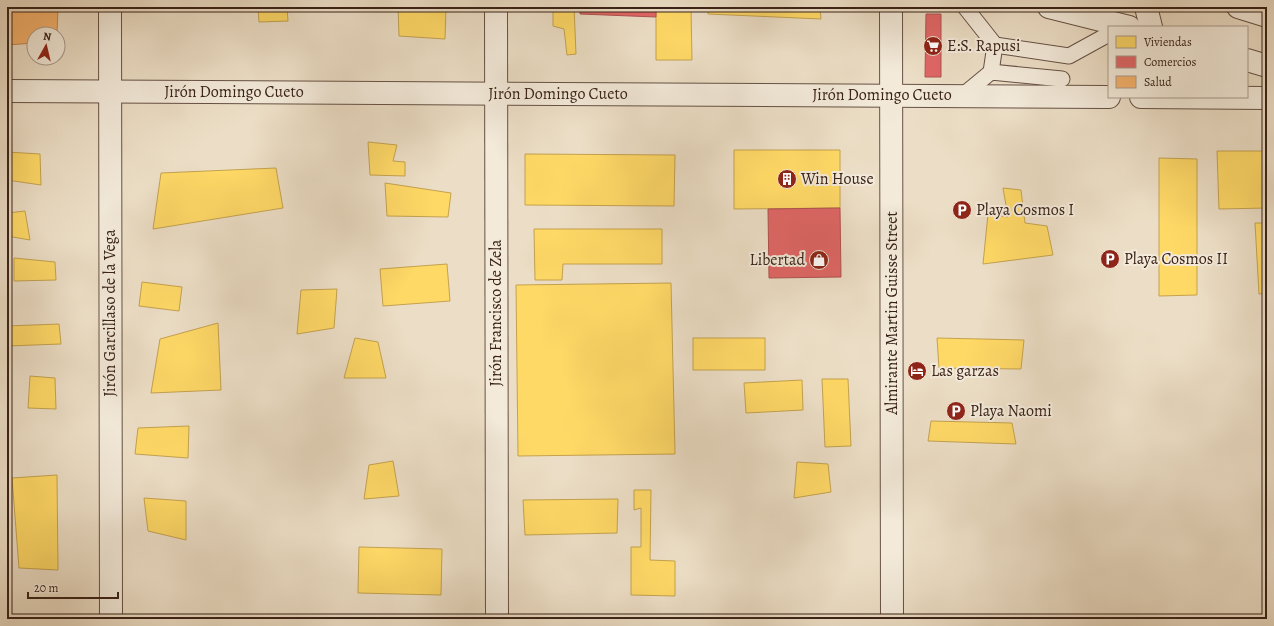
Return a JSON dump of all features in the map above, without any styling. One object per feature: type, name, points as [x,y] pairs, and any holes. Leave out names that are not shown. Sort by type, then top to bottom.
[{"type":"street","name":"Jirón Garcillaso de la Vega","points":[[110,7],[110,619]]},
{"type":"street","name":"Jirón Francisco de Zela","points":[[496,7],[497,619]]},
{"type":"street","name":"Almirante Martin Guisse Street","points":[[891,7],[892,619]]},
{"type":"street","points":[[1049,7],[1114,26]]},
{"type":"street","points":[[1146,7],[1151,26]]},
{"type":"street","points":[[1238,7],[1267,16]]},
{"type":"street","points":[[1248,60],[1267,66]]},
{"type":"street","name":"Jirón Domingo Cueto","points":[[7,91],[962,96],[1067,88],[1108,97]]},
{"type":"street","points":[[1248,98],[1267,98]]},
{"type":"lane","points":[[965,7],[995,45],[1069,56],[1108,35]]},
{"type":"lane","points":[[962,96],[992,72],[995,45]]},
{"type":"lane","points":[[992,72],[1067,88],[1069,56]]},
{"type":"building: Viviendas","points":[[258,7],[287,7],[288,21],[259,22]]},
{"type":"building: Viviendas","points":[[398,7],[446,7],[445,39],[399,36]]},
{"type":"building: Viviendas","points":[[553,7],[574,7],[576,54],[567,55],[564,29],[553,26]]},
{"type":"building: Viviendas","points":[[656,7],[691,7],[692,60],[656,60]]},
{"type":"building: Viviendas","points":[[708,7],[820,7],[821,19],[708,14]]},
{"type":"building: Viviendas","points":[[368,142],[397,145],[393,161],[405,162],[405,176],[370,175]]},
{"type":"building: Viviendas","name":"Win House","points":[[734,150],[840,150],[840,208],[734,209]]},
{"type":"building: Viviendas","points":[[1217,151],[1267,151],[1267,208],[1219,209]]},
{"type":"building: Viviendas","points":[[7,152],[40,154],[41,185],[7,180]]},
{"type":"building: Viviendas","points":[[525,154],[675,155],[674,206],[525,205]]},
{"type":"building: Viviendas","points":[[1159,158],[1197,159],[1197,295],[1159,296]]},
{"type":"building: Viviendas","points":[[276,168],[283,208],[153,229],[161,173]]},
{"type":"building: Viviendas","points":[[385,183],[451,193],[448,217],[387,216]]},
{"type":"building: Viviendas","points":[[1003,188],[1021,190],[1025,223],[1047,226],[1053,255],[983,264],[988,214],[1008,217]]},
{"type":"building: Viviendas","points":[[25,211],[30,240],[7,236],[7,213]]},
{"type":"building: Viviendas","points":[[1255,223],[1267,223],[1267,293],[1259,294]]},
{"type":"building: Viviendas","points":[[534,229],[662,229],[662,264],[563,264],[562,280],[535,280]]},
{"type":"building: Viviendas","points":[[14,258],[55,262],[56,280],[14,281]]},
{"type":"building: Viviendas","points":[[447,264],[450,301],[383,306],[380,269]]},
{"type":"building: Viviendas","points":[[142,282],[182,287],[179,311],[139,306]]},
{"type":"building: Viviendas","points":[[671,283],[675,454],[518,456],[516,285]]},
{"type":"building: Viviendas","points":[[337,289],[334,328],[297,334],[301,290]]},
{"type":"building: Viviendas","points":[[218,323],[221,390],[151,393],[160,339]]},
{"type":"building: Viviendas","points":[[59,324],[61,344],[7,346],[7,326]]},
{"type":"building: Viviendas","points":[[355,338],[378,342],[386,378],[344,378]]},
{"type":"building: Viviendas","points":[[693,338],[765,338],[765,370],[693,370]]},
{"type":"building: Viviendas","points":[[937,338],[1024,340],[1021,369],[939,368]]},
{"type":"building: Viviendas","points":[[30,376],[55,378],[56,409],[28,408]]},
{"type":"building: Viviendas","points":[[822,379],[848,379],[851,446],[825,447]]},
{"type":"building: Viviendas","points":[[802,380],[803,410],[746,413],[744,383]]},
{"type":"building: Viviendas","points":[[931,421],[1012,423],[1016,444],[928,441]]},
{"type":"building: Viviendas","points":[[189,426],[188,458],[135,454],[138,428]]},
{"type":"building: Viviendas","points":[[393,461],[399,496],[364,499],[369,465]]},
{"type":"building: Viviendas","points":[[797,462],[828,464],[831,492],[794,498]]},
{"type":"building: Viviendas","points":[[57,475],[58,570],[19,568],[12,478]]},
{"type":"building: Viviendas","points":[[634,490],[651,490],[650,560],[675,561],[675,596],[631,595],[631,547],[641,547],[641,508],[634,510]]},
{"type":"building: Viviendas","points":[[144,498],[186,501],[186,540],[148,531]]},
{"type":"building: Viviendas","points":[[618,499],[617,533],[525,535],[523,500]]},
{"type":"building: Viviendas","points":[[359,547],[442,549],[441,595],[358,593]]},
{"type":"building: Comercios","points":[[580,7],[656,7],[656,17],[580,14]]},
{"type":"building: Comercios","points":[[926,14],[941,14],[941,77],[925,77]]},
{"type":"building: Comercios","points":[[840,208],[841,277],[769,278],[768,209]]},
{"type":"building: Salud","points":[[7,7],[58,7],[57,26],[26,26],[26,44],[7,45]]},
{"type":"place","name":"E:S. Rapusi","points":[[933,46]]},
{"type":"place","name":"Win House","points":[[787,179]]},
{"type":"place","name":"Playa Cosmos I","points":[[962,210]]},
{"type":"place","name":"Playa Cosmos II","points":[[1110,259]]},
{"type":"place","name":"Libertad","points":[[819,260]]},
{"type":"place","name":"Las garzas","points":[[917,371]]},
{"type":"place","name":"Playa Naomi","points":[[956,411]]}]
